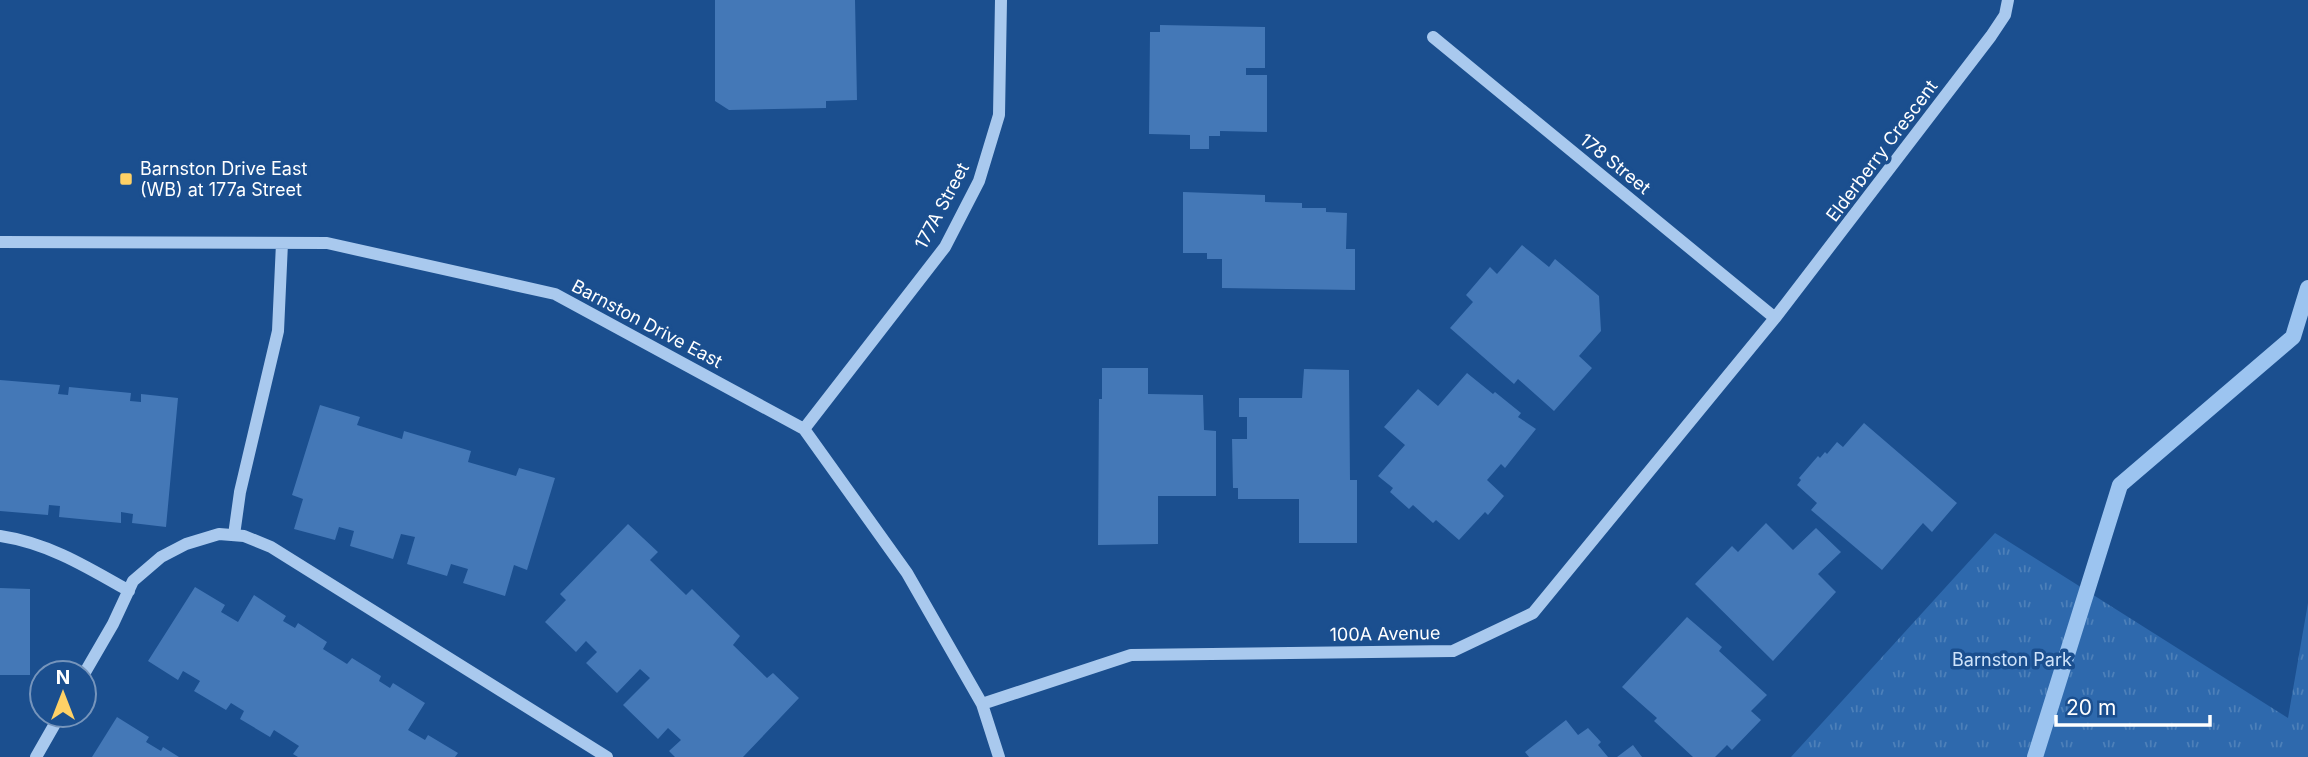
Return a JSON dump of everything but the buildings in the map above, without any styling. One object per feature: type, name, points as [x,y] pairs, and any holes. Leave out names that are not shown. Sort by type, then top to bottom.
[{"type":"street","name":"177A Street","points":[[804,429],[945,247],[979,181],[999,115],[1001,0]]},
{"type":"street","name":"Elderberry Crescent","points":[[1775,318],[1992,36],[2005,15],[2008,0]]},
{"type":"street","name":"178 Street","points":[[1433,37],[1775,318]]},
{"type":"street","name":"Barnston Drive East","points":[[0,242],[327,243],[555,294],[804,429],[907,573],[982,704],[999,757]]},
{"type":"street","points":[[234,535],[240,492],[278,331],[282,243]]},
{"type":"street","name":"100A Avenue","points":[[982,704],[1131,655],[1453,651],[1533,613],[1775,318]]},
{"type":"street","points":[[93,659],[133,581],[161,557],[186,544],[219,534],[244,536],[271,547],[607,757]]},
{"type":"street","points":[[0,536],[22,540],[67,556],[129,591]]},
{"type":"street","points":[[36,757],[52,729]]},
{"type":"green space","name":"Barnston Park","points":[[1995,533],[2288,718],[2308,603],[2308,757],[1791,757]]},
{"type":"waterway","points":[[2035,757],[2120,485],[2293,337],[2308,288]]},
{"type":"place","name":"Barnston Drive East (WB) at 177a Street","points":[[126,179]]}]
